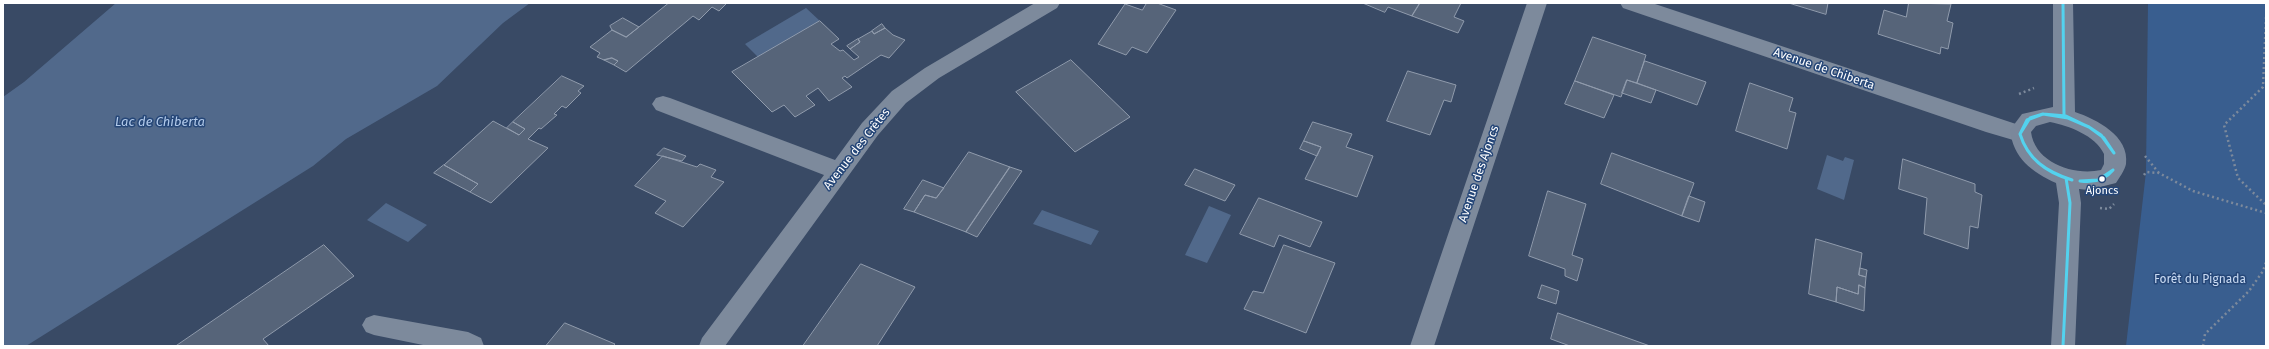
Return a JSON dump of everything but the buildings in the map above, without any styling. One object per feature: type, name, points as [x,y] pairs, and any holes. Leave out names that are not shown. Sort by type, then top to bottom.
[{"type":"main road","points":[[2063,3],[2064,116]]},
{"type":"main road","points":[[2038,115],[2064,116],[2087,125],[2106,140],[2115,157],[2116,164],[2108,177],[2100,181],[2090,182],[2066,178],[2054,174],[2033,159],[2021,142],[2020,134],[2022,125],[2028,119],[2038,115]]},
{"type":"main road","points":[[2062,346],[2070,203],[2066,178]]},
{"type":"street","name":"Avenue des Crêtes","points":[[711,346],[870,129],[899,98],[932,73],[1050,3]]},
{"type":"street","name":"Avenue des Ajoncs","points":[[1422,346],[1537,3]]},
{"type":"street","name":"Avenue de Chiberta","points":[[1630,3],[1986,124],[2020,134]]},
{"type":"street","points":[[662,104],[839,171]]},
{"type":"street","points":[[374,325],[468,343],[472,346]]},
{"type":"path","points":[[2266,17],[2263,88],[2224,125],[2238,178],[2266,205]]},
{"type":"path","points":[[2141,177],[2146,172],[2159,173],[2193,191],[2266,213]]},
{"type":"path","points":[[2070,203],[2109,209],[2120,198]]},
{"type":"path","points":[[2203,346],[2205,334],[2249,291],[2263,271],[2266,262]]},
{"type":"green space","name":"Forêt du Pignada","points":[[2148,3],[2266,3],[2266,346],[2126,346],[2146,172]]},
{"type":"water","name":"Lac de Chiberta","points":[[116,3],[530,3],[503,23],[437,86],[346,139],[313,166],[26,346],[3,346],[3,97],[24,82]]},
{"type":"water","points":[[806,8],[820,21],[758,57],[745,44]]},
{"type":"water","points":[[1827,155],[1843,161],[1845,157],[1854,160],[1844,200],[1817,189]]},
{"type":"water","points":[[386,203],[427,225],[408,242],[367,220]]},
{"type":"water","points":[[1209,206],[1231,215],[1207,263],[1185,255]]},
{"type":"water","points":[[1042,210],[1099,231],[1091,245],[1033,224]]},
{"type":"transit line","points":[[2063,3],[2064,116]]},
{"type":"transit line","points":[[2020,134],[2027,120],[2034,116],[2043,114]]},
{"type":"transit line","points":[[2020,134],[2030,118],[2043,114]]},
{"type":"transit line","points":[[2043,114],[2068,118],[2089,127]]},
{"type":"transit line","points":[[2043,114],[2066,116],[2089,127]]},
{"type":"transit line","points":[[2089,127],[2101,135],[2114,153]]},
{"type":"transit line","points":[[2089,127],[2104,138],[2114,153]]},
{"type":"transit line","points":[[2020,134],[2027,151],[2039,164],[2055,174],[2072,180]]},
{"type":"transit line","points":[[2020,134],[2023,143],[2032,158],[2046,170],[2072,180]]},
{"type":"transit line","points":[[2080,181],[2098,180],[2113,170]]},
{"type":"transit line","points":[[2080,181],[2098,181],[2106,177],[2113,170]]},
{"type":"transit line","points":[[2063,346],[2070,203],[2066,178]]},
{"type":"place","name":"Ajoncs","points":[[2102,179]]}]
